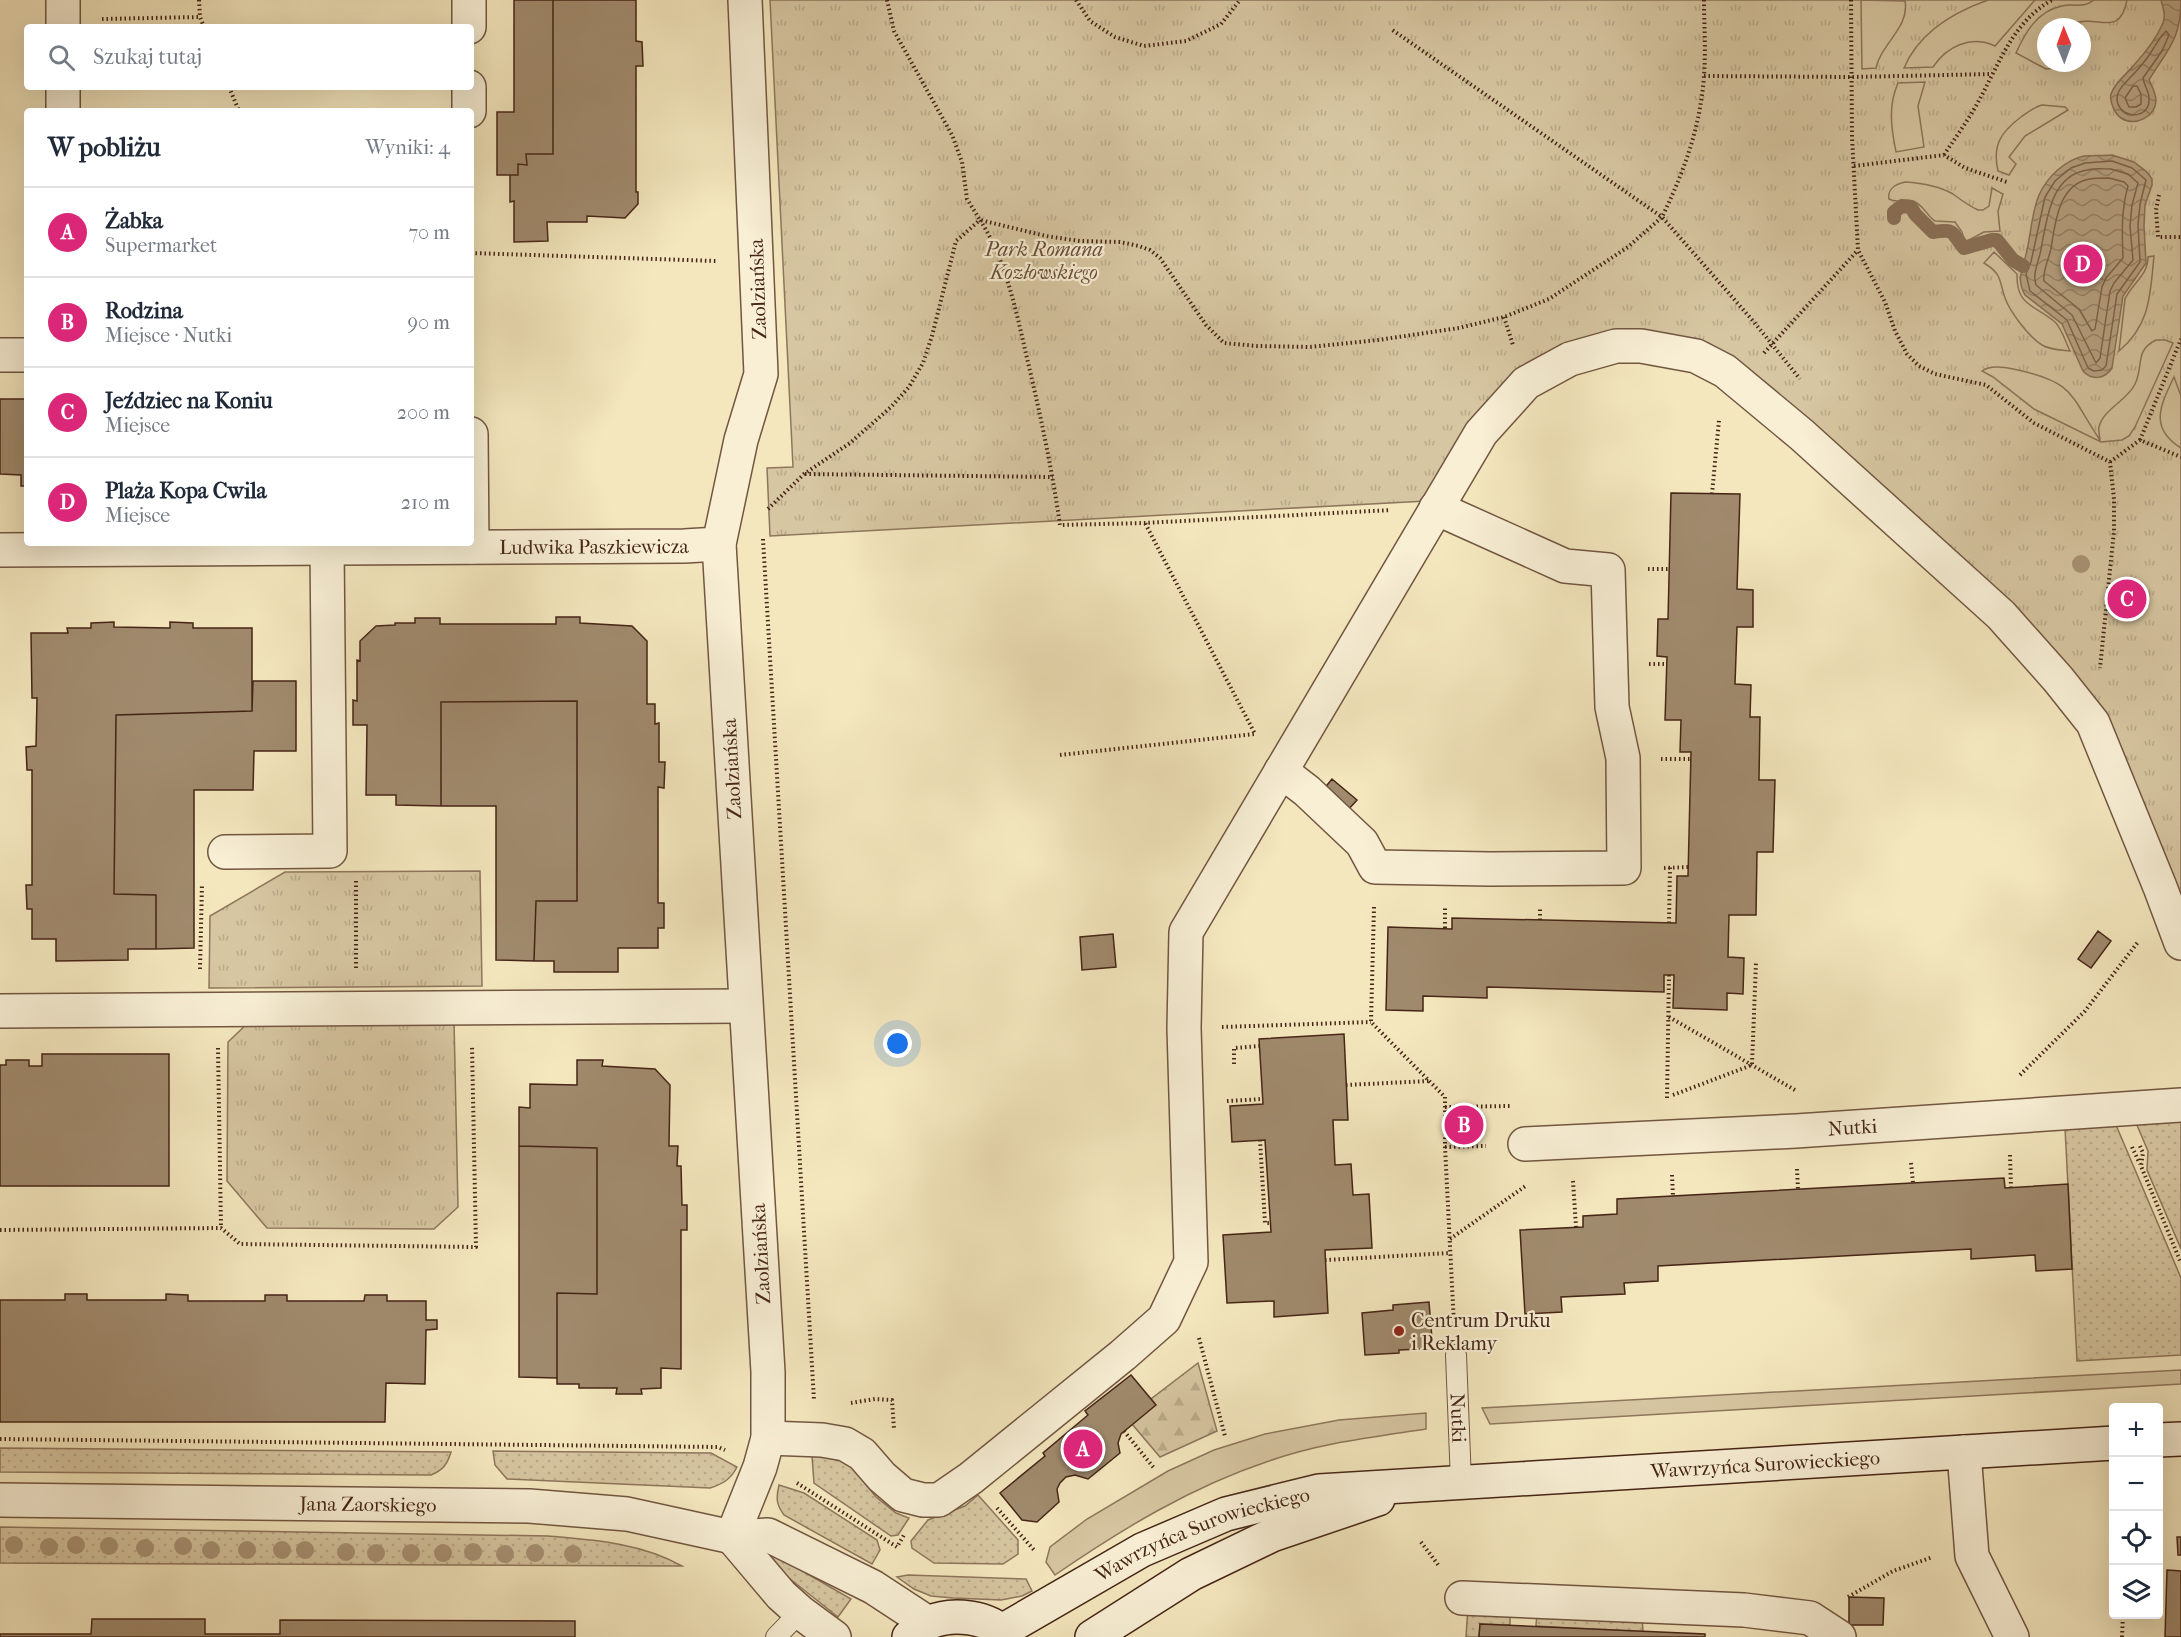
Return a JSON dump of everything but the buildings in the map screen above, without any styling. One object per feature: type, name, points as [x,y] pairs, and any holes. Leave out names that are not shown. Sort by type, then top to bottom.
[{"type":"street","points":[[469,0],[469,24]]},
{"type":"street","name":"Zaolziańska","points":[[732,1537],[764,1452],[766,1348],[719,544],[741,440],[761,374],[745,0]]},
{"type":"street","points":[[63,90],[63,108]]},
{"type":"street","points":[[469,90],[469,108]]},
{"type":"street","points":[[764,1452],[822,1440],[845,1444],[862,1454],[882,1477],[903,1495],[922,1500],[939,1500],[971,1478],[1164,1319],[1191,1262],[1184,1028],[1186,932],[1481,433],[1526,383],[1570,359],[1616,346],[1641,346],[1696,356],[1725,371],[1802,435],[2001,615],[2058,679],[2093,723],[2181,943]]},
{"type":"street","points":[[0,355],[24,355]]},
{"type":"street","points":[[1281,771],[1307,791],[1362,843],[1375,867],[1624,868],[1623,758],[1612,707],[1608,570],[1565,566],[1437,508]]},
{"type":"street","name":"Ludwika Paszkiewicza","points":[[0,550],[719,544]]},
{"type":"street","points":[[225,852],[330,851],[327,548]]},
{"type":"street","points":[[0,1011],[745,1006]]},
{"type":"street","name":"Nutki","points":[[1525,1144],[1796,1131],[2181,1106]]},
{"type":"street","points":[[2163,1440],[2181,1439]]},
{"type":"street","name":"Wawrzyńca Surowieckiego","points":[[1005,1634],[1142,1550],[1226,1514],[1318,1491],[2109,1443]]},
{"type":"street","points":[[1964,1452],[1972,1556],[2012,1637]]},
{"type":"street","name":"Wawrzyńca Surowieckiego","points":[[1092,1637],[1191,1574],[1272,1536],[1417,1485]]},
{"type":"street","name":"Jana Zaorskiego","points":[[0,1500],[529,1506],[627,1514],[732,1537],[768,1536],[873,1587],[918,1630]]},
{"type":"street","points":[[732,1537],[781,1595],[834,1637]]},
{"type":"street","points":[[1462,1598],[1744,1610],[1810,1618],[1839,1637]]},
{"type":"street","points":[[918,1630],[953,1617],[979,1619],[1005,1634]]},
{"type":"lane","name":"Nutki","points":[[1455,1346],[1461,1482]]},
{"type":"lane","points":[[776,1637],[800,1612]]},
{"type":"path","points":[[199,0],[203,24]]},
{"type":"path","points":[[887,0],[894,31],[952,135],[962,162],[967,200],[994,241],[1017,315],[1053,477],[1060,525],[1437,508]]},
{"type":"path","points":[[1076,0],[1090,21],[1115,37],[1144,46],[1186,41],[1221,24],[1240,0]]},
{"type":"path","points":[[980,220],[1046,236],[1080,241],[1120,242],[1150,250],[1169,269],[1206,325],[1224,343],[1310,347],[1401,336],[1504,317],[1549,299],[1628,247],[1662,217],[1678,184],[1694,136],[1704,76],[1704,0]]},
{"type":"path","points":[[1851,0],[1858,250],[1885,302],[1907,354],[1919,366],[1935,374],[1986,385],[2034,423],[2110,462]]},
{"type":"path","points":[[1944,155],[1977,104],[2019,28],[2040,7],[2052,0]]},
{"type":"path","points":[[63,15],[200,17]]},
{"type":"path","points":[[1391,29],[1662,217],[1754,322]]},
{"type":"path","points":[[1704,76],[1852,78],[1992,74]]},
{"type":"path","points":[[230,90],[238,108]]},
{"type":"path","points":[[1854,166],[1944,155],[1965,168],[2007,182]]},
{"type":"path","points":[[2159,195],[2156,210],[2158,237],[2181,237]]},
{"type":"path","points":[[766,515],[770,506],[804,474],[850,443],[891,407],[909,387],[922,363],[932,336],[956,241],[980,220]]},
{"type":"path","points":[[1773,343],[1858,250]]},
{"type":"path","points":[[474,253],[757,261]]},
{"type":"path","points":[[2110,462],[2140,440],[2181,339]]},
{"type":"path","points":[[1712,494],[1725,371]]},
{"type":"path","points":[[2140,440],[2181,457]]},
{"type":"path","points":[[2093,723],[2099,685],[2114,531],[2114,499],[2110,462]]},
{"type":"path","points":[[804,474],[1053,477]]},
{"type":"path","points":[[1060,755],[1255,734],[1145,522]]},
{"type":"path","points":[[763,536],[814,1403]]},
{"type":"path","points":[[330,851],[356,851],[356,1007]]},
{"type":"path","points":[[221,1228],[202,881],[225,852]]},
{"type":"path","points":[[1375,867],[1371,1022],[1445,1097],[1449,1253],[1455,1346]]},
{"type":"path","points":[[1669,923],[1670,867]]},
{"type":"path","points":[[2015,1079],[2085,1011],[2137,945],[2160,887]]},
{"type":"path","points":[[1752,1065],[1756,962]]},
{"type":"path","points":[[1666,1108],[1669,975]]},
{"type":"path","points":[[0,1230],[221,1228],[240,1244],[476,1247],[471,1007]]},
{"type":"path","points":[[1669,1017],[1800,1093]]},
{"type":"path","points":[[1184,1028],[1371,1022]]},
{"type":"path","points":[[1234,1064],[1234,1048],[1260,1046]]},
{"type":"path","points":[[1667,1097],[1752,1065]]},
{"type":"path","points":[[1346,1085],[1430,1081]]},
{"type":"path","points":[[1222,1101],[1262,1099]]},
{"type":"path","points":[[1445,1107],[1514,1106]]},
{"type":"path","points":[[2126,1110],[2143,1153],[2140,1166],[2181,1263]]},
{"type":"path","points":[[1260,1140],[1265,1223],[1270,1223]]},
{"type":"path","points":[[1445,1147],[1466,1146]]},
{"type":"path","points":[[1449,1239],[1490,1212]]},
{"type":"path","points":[[1325,1260],[1449,1253]]},
{"type":"path","points":[[1124,1431],[1154,1468]]},
{"type":"path","points":[[0,1439],[718,1447],[764,1452],[805,1486],[897,1547],[922,1500]]},
{"type":"path","points":[[1810,1618],[1893,1571],[1929,1557],[1972,1556]]},
{"type":"path","points":[[2122,1637],[2123,1619]]},
{"type":"green space","name":"Park Romana Kozłowskiego","points":[[770,0],[2181,0],[2181,903],[2107,731],[1684,339],[1657,332],[1630,330],[1562,346],[1427,501],[770,536],[767,468],[793,467]]},
{"type":"green space","points":[[1861,0],[1905,1],[1903,19],[1883,51],[1876,68],[1862,69]]},
{"type":"green space","points":[[1988,0],[2035,0],[1995,46],[1977,42],[1960,44],[1945,53],[1933,67],[1904,68],[1919,44],[1939,25],[1950,17]]},
{"type":"green space","points":[[2094,0],[2127,0],[2120,18],[2108,23],[2091,21],[2091,18],[2039,18],[2062,6],[2090,3]]},
{"type":"green space","points":[[2037,20],[2037,64],[2016,53]]},
{"type":"green space","points":[[1925,82],[1918,106],[1924,147],[1896,152],[1891,117],[1898,83]]},
{"type":"green space","points":[[2042,105],[2065,107],[2068,110],[2025,136],[2009,157],[2016,164],[2009,175],[1998,171],[1997,146],[2003,134],[2021,117]]},
{"type":"green space","points":[[1905,182],[1942,189],[1978,210],[1989,206],[1992,188],[2003,194],[1998,211],[2000,231],[1984,232],[1967,241],[1955,222],[1935,221],[1913,201],[1889,199],[1889,192],[1898,184]]},
{"type":"green space","points":[[1994,252],[2017,274],[2023,299],[2055,322],[2070,351],[2052,349],[2042,345],[2020,324],[2007,304],[1997,274],[1984,263]]},
{"type":"green space","points":[[2154,256],[2150,296],[2143,319],[2130,341],[2119,351],[2125,299],[2143,274],[2148,257]]},
{"type":"green space","points":[[2156,340],[2173,343],[2135,427],[2129,436],[2122,440],[2101,442],[2034,409],[1982,371],[1995,367],[2018,370],[2051,380],[2062,386],[2070,393],[2100,440],[2101,421],[2132,390],[2138,377],[2142,354],[2149,344]]},
{"type":"green space","points":[[2174,377],[2181,396],[2181,448],[2164,433],[2160,416]]},
{"type":"green space","points":[[480,871],[482,986],[209,988],[210,916],[285,872]]},
{"type":"green space","points":[[251,1020],[454,1020],[458,1207],[434,1229],[267,1228],[227,1181],[228,1042]]},
{"type":"green space","points":[[2181,1120],[2181,1249],[2147,1170],[2148,1151],[2136,1123]]},
{"type":"green space","points":[[2116,1125],[2181,1278],[2181,1355],[2077,1361],[2065,1128]]},
{"type":"green space","points":[[1198,1363],[1217,1431],[1160,1457],[1132,1424],[1155,1405],[1151,1399]]},
{"type":"green space","points":[[2181,1370],[2181,1384],[1490,1424],[1482,1408]]},
{"type":"green space","points":[[1426,1413],[1426,1429],[1346,1441],[1307,1450],[1240,1471],[1212,1483],[1158,1510],[1055,1575],[1046,1562],[1050,1547],[1087,1519],[1168,1471],[1214,1450],[1265,1434],[1339,1420]]},
{"type":"green space","points":[[0,1448],[451,1452],[444,1466],[431,1475],[0,1472]]},
{"type":"green space","points":[[493,1451],[711,1453],[737,1467],[726,1480],[710,1488],[507,1479],[495,1465]]},
{"type":"green space","points":[[812,1456],[829,1456],[850,1464],[876,1497],[896,1513],[909,1518],[898,1535],[891,1536],[814,1483]]},
{"type":"green space","points":[[779,1485],[804,1493],[877,1540],[880,1550],[872,1564],[784,1515],[777,1501]]},
{"type":"green space","points":[[978,1495],[1018,1540],[1018,1554],[1003,1564],[934,1563],[912,1548],[911,1541],[928,1520],[965,1506]]},
{"type":"green space","points":[[0,1527],[548,1536],[634,1547],[682,1566],[0,1563]]},
{"type":"green space","points":[[766,1550],[851,1599],[838,1617],[760,1555]]},
{"type":"green space","points":[[908,1575],[1026,1579],[1032,1591],[1022,1596],[1001,1600],[931,1596],[914,1589],[897,1577]]},
{"type":"green space","points":[[1468,1608],[1510,1611],[1510,1625],[1480,1624],[1479,1637],[1466,1637]]},
{"type":"green space","points":[[1537,1611],[1642,1617],[1643,1632],[1536,1626]]},
{"type":"water","points":[[2161,0],[2181,0],[2179,25],[2172,43],[2149,80],[2156,98],[2155,107],[2143,119],[2126,121],[2115,110],[2111,94],[2118,82],[2146,50],[2163,23],[2164,12]]},
{"type":"water","points":[[2112,155],[2134,162],[2152,179],[2145,205],[2146,263],[2123,296],[2112,368],[2106,375],[2094,377],[2083,371],[2062,324],[2025,295],[2020,278],[2035,208],[2039,195],[2047,182],[2057,170],[2077,158]]},
{"type":"waterway","points":[[1894,218],[1894,212],[1902,206],[1911,207],[1933,232],[1952,232],[1964,248],[1997,240],[2013,260],[2023,266]]},
{"type":"place","name":"Plaża Kopa Cwila","points":[[2083,264]]},
{"type":"place","name":"Jeździec na Koniu","points":[[2127,599]]},
{"type":"place","name":"Rodzina","points":[[1464,1125]]},
{"type":"place","name":"Centrum Druku i Reklamy","points":[[1399,1331]]},
{"type":"place","name":"Żabka","points":[[1083,1449]]}]
